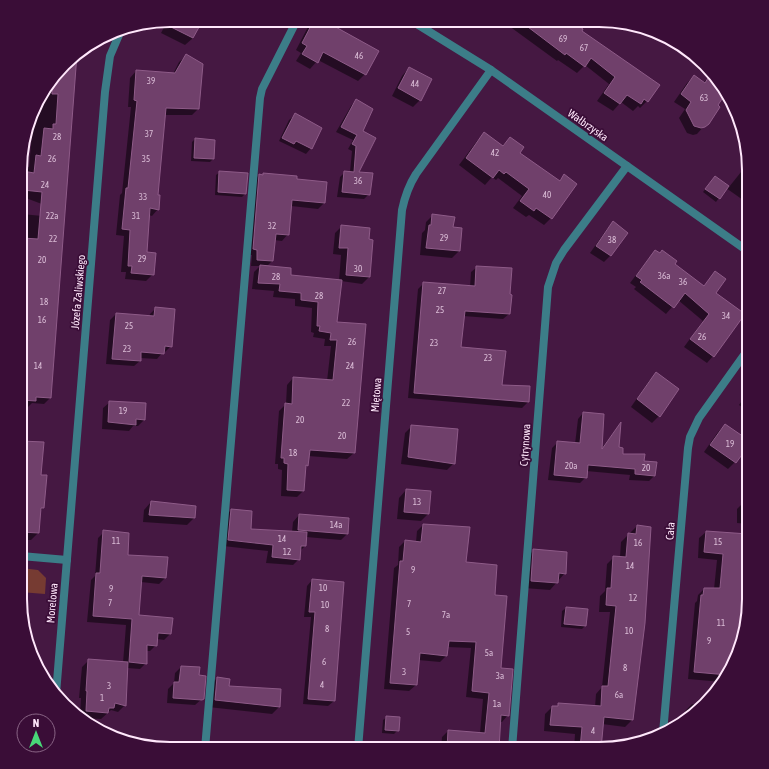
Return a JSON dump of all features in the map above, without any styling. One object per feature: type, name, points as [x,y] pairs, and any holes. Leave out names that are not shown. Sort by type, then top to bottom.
[{"type":"street","points":[[206,742],[260,98],[262,89],[293,27]]},
{"type":"street","name":"Wałbrzyska","points":[[422,27],[491,70],[742,247]]},
{"type":"street","name":"Józefa Zaliwskiego","points":[[67,560],[106,79],[110,56],[118,37]]},
{"type":"street","name":"Miętowa","points":[[359,742],[402,210],[405,196],[416,174],[491,70]]},
{"type":"street","name":"Cytrynowa","points":[[513,742],[548,287],[556,263],[564,250],[627,166]]},
{"type":"street","name":"Cała","points":[[664,726],[690,437],[699,418],[742,358]]},
{"type":"street","points":[[27,557],[67,560]]},
{"type":"street","name":"Morelowa","points":[[57,686],[67,560]]},
{"type":"shaded area","points":[[27,569],[38,570],[46,578],[45,594],[27,593]]},
{"type":"building","points":[[171,27],[199,27],[193,38]]},
{"type":"building","points":[[310,27],[336,27],[379,51],[366,75],[323,52],[318,63],[302,54],[307,46],[302,43]]},
{"type":"building","points":[[528,27],[580,27],[583,29],[582,31],[660,85],[648,102],[644,99],[641,104],[627,95],[620,104],[604,93],[615,77],[591,58],[585,67],[566,53],[565,55]]},
{"type":"building","points":[[186,54],[203,64],[199,109],[166,108],[158,195],[160,195],[159,210],[150,208],[147,252],[156,253],[154,275],[131,273],[132,266],[128,266],[130,230],[122,229],[137,101],[134,100],[136,70],[175,73]]},
{"type":"building","points":[[76,62],[51,398],[36,397],[36,401],[27,400],[27,238],[38,239],[42,192],[27,190],[27,172],[34,173],[36,155],[41,156],[44,128],[53,129],[53,124],[56,124],[58,94],[52,94],[52,90],[62,76]]},
{"type":"building","points":[[409,67],[432,79],[421,101],[398,88]]},
{"type":"building","points":[[694,75],[705,83],[708,78],[723,98],[718,105],[720,107],[709,124],[701,128],[694,126],[686,110],[691,102],[681,94]]},
{"type":"building","points":[[356,99],[373,109],[363,131],[376,138],[359,172],[373,173],[370,195],[342,192],[344,171],[354,172],[356,146],[352,144],[357,135],[341,127]]},
{"type":"building","points":[[295,113],[322,128],[312,149],[296,141],[294,144],[282,138]]},
{"type":"building","points":[[484,132],[503,146],[510,137],[524,147],[520,153],[560,181],[564,174],[577,184],[552,219],[536,208],[534,211],[520,201],[529,189],[506,172],[504,174],[499,170],[493,178],[466,158]]},
{"type":"building","points":[[195,138],[215,140],[214,159],[194,158]]},
{"type":"building","points":[[219,171],[248,173],[246,194],[218,192]]},
{"type":"building","points":[[263,173],[297,176],[297,179],[327,182],[325,203],[292,200],[289,235],[276,234],[273,261],[257,260],[257,250],[253,249],[259,174],[263,175]]},
{"type":"building","points":[[715,176],[729,186],[720,199],[705,189]]},
{"type":"building","points":[[432,214],[455,217],[453,227],[462,228],[460,251],[426,248]]},
{"type":"building","points":[[613,221],[628,233],[611,256],[596,246]]},
{"type":"building","points":[[341,225],[370,228],[369,239],[373,240],[370,277],[346,275],[348,248],[339,248]]},
{"type":"building","points":[[655,250],[660,253],[662,250],[677,261],[675,264],[704,286],[715,271],[726,279],[716,293],[742,312],[742,318],[714,357],[690,339],[709,314],[685,293],[674,308],[640,282],[642,280],[636,276]]},
{"type":"building","points":[[260,265],[291,268],[291,275],[342,280],[337,322],[366,324],[355,453],[310,450],[308,466],[306,465],[304,491],[287,490],[288,464],[284,463],[284,458],[281,458],[285,403],[292,404],[293,377],[333,380],[337,340],[330,340],[331,333],[319,331],[320,326],[317,326],[318,302],[301,300],[301,293],[279,291],[280,284],[258,283]]},
{"type":"building","points":[[476,266],[512,268],[510,314],[465,311],[461,347],[506,351],[502,385],[530,386],[529,402],[414,393],[423,282],[475,286]]},
{"type":"building","points":[[155,307],[175,309],[172,347],[165,346],[164,354],[141,352],[141,361],[112,359],[116,313],[154,316]]},
{"type":"building","points":[[656,372],[679,389],[660,417],[637,399]]},
{"type":"building","points":[[109,401],[146,403],[145,420],[136,419],[136,425],[108,422]]},
{"type":"building","points":[[583,412],[604,414],[602,449],[621,422],[619,447],[623,448],[623,454],[645,454],[644,461],[657,462],[655,476],[635,474],[635,469],[588,465],[587,478],[554,475],[557,441],[580,443]]},
{"type":"building","points":[[725,424],[742,436],[742,455],[736,463],[710,445]]},
{"type":"building","points":[[411,425],[458,429],[455,464],[408,457]]},
{"type":"building","points":[[27,441],[44,442],[41,475],[47,475],[44,508],[41,508],[39,533],[27,532]]},
{"type":"building","points":[[406,489],[431,491],[429,514],[404,512]]},
{"type":"building","points":[[151,501],[196,506],[195,518],[149,515]]},
{"type":"building","points":[[231,509],[252,511],[251,529],[307,532],[306,546],[301,546],[300,560],[272,557],[273,545],[228,540]]},
{"type":"building","points":[[299,514],[349,518],[348,534],[298,530]]},
{"type":"building","points":[[423,524],[470,527],[466,562],[497,565],[495,595],[507,596],[501,668],[513,669],[509,716],[501,715],[499,742],[447,742],[448,730],[485,733],[489,693],[472,691],[476,642],[449,641],[447,656],[420,653],[417,685],[390,683],[400,561],[403,561],[405,540],[421,542]]},
{"type":"building","points":[[637,525],[651,527],[645,623],[633,720],[604,717],[602,742],[581,742],[582,727],[550,725],[552,706],[558,706],[558,703],[601,706],[602,686],[608,686],[616,606],[606,605],[607,588],[611,588],[613,556],[626,557],[628,533],[636,534]]},
{"type":"building","points":[[103,530],[129,533],[128,555],[168,557],[166,578],[142,576],[139,615],[173,618],[171,634],[158,633],[157,646],[147,645],[147,664],[129,662],[132,619],[93,616],[96,573],[100,573]]},
{"type":"building","points":[[706,531],[742,534],[741,618],[731,654],[720,674],[694,672],[701,595],[703,595],[704,588],[720,588],[723,554],[704,552]]},
{"type":"building","points":[[533,549],[567,552],[566,574],[559,573],[558,583],[531,581]]},
{"type":"building","points":[[312,579],[344,582],[335,701],[308,699],[315,612],[309,612]]},
{"type":"building","points":[[566,607],[588,609],[586,626],[564,624]]},
{"type":"building","points":[[88,659],[128,662],[126,706],[115,703],[114,708],[109,708],[108,713],[86,711]]},
{"type":"building","points":[[181,666],[200,667],[199,675],[206,676],[204,699],[173,698],[174,682],[179,682]]},
{"type":"building","points":[[217,677],[230,679],[229,686],[281,689],[280,707],[215,700]]},
{"type":"building","points":[[386,716],[400,717],[399,731],[385,730]]}]
